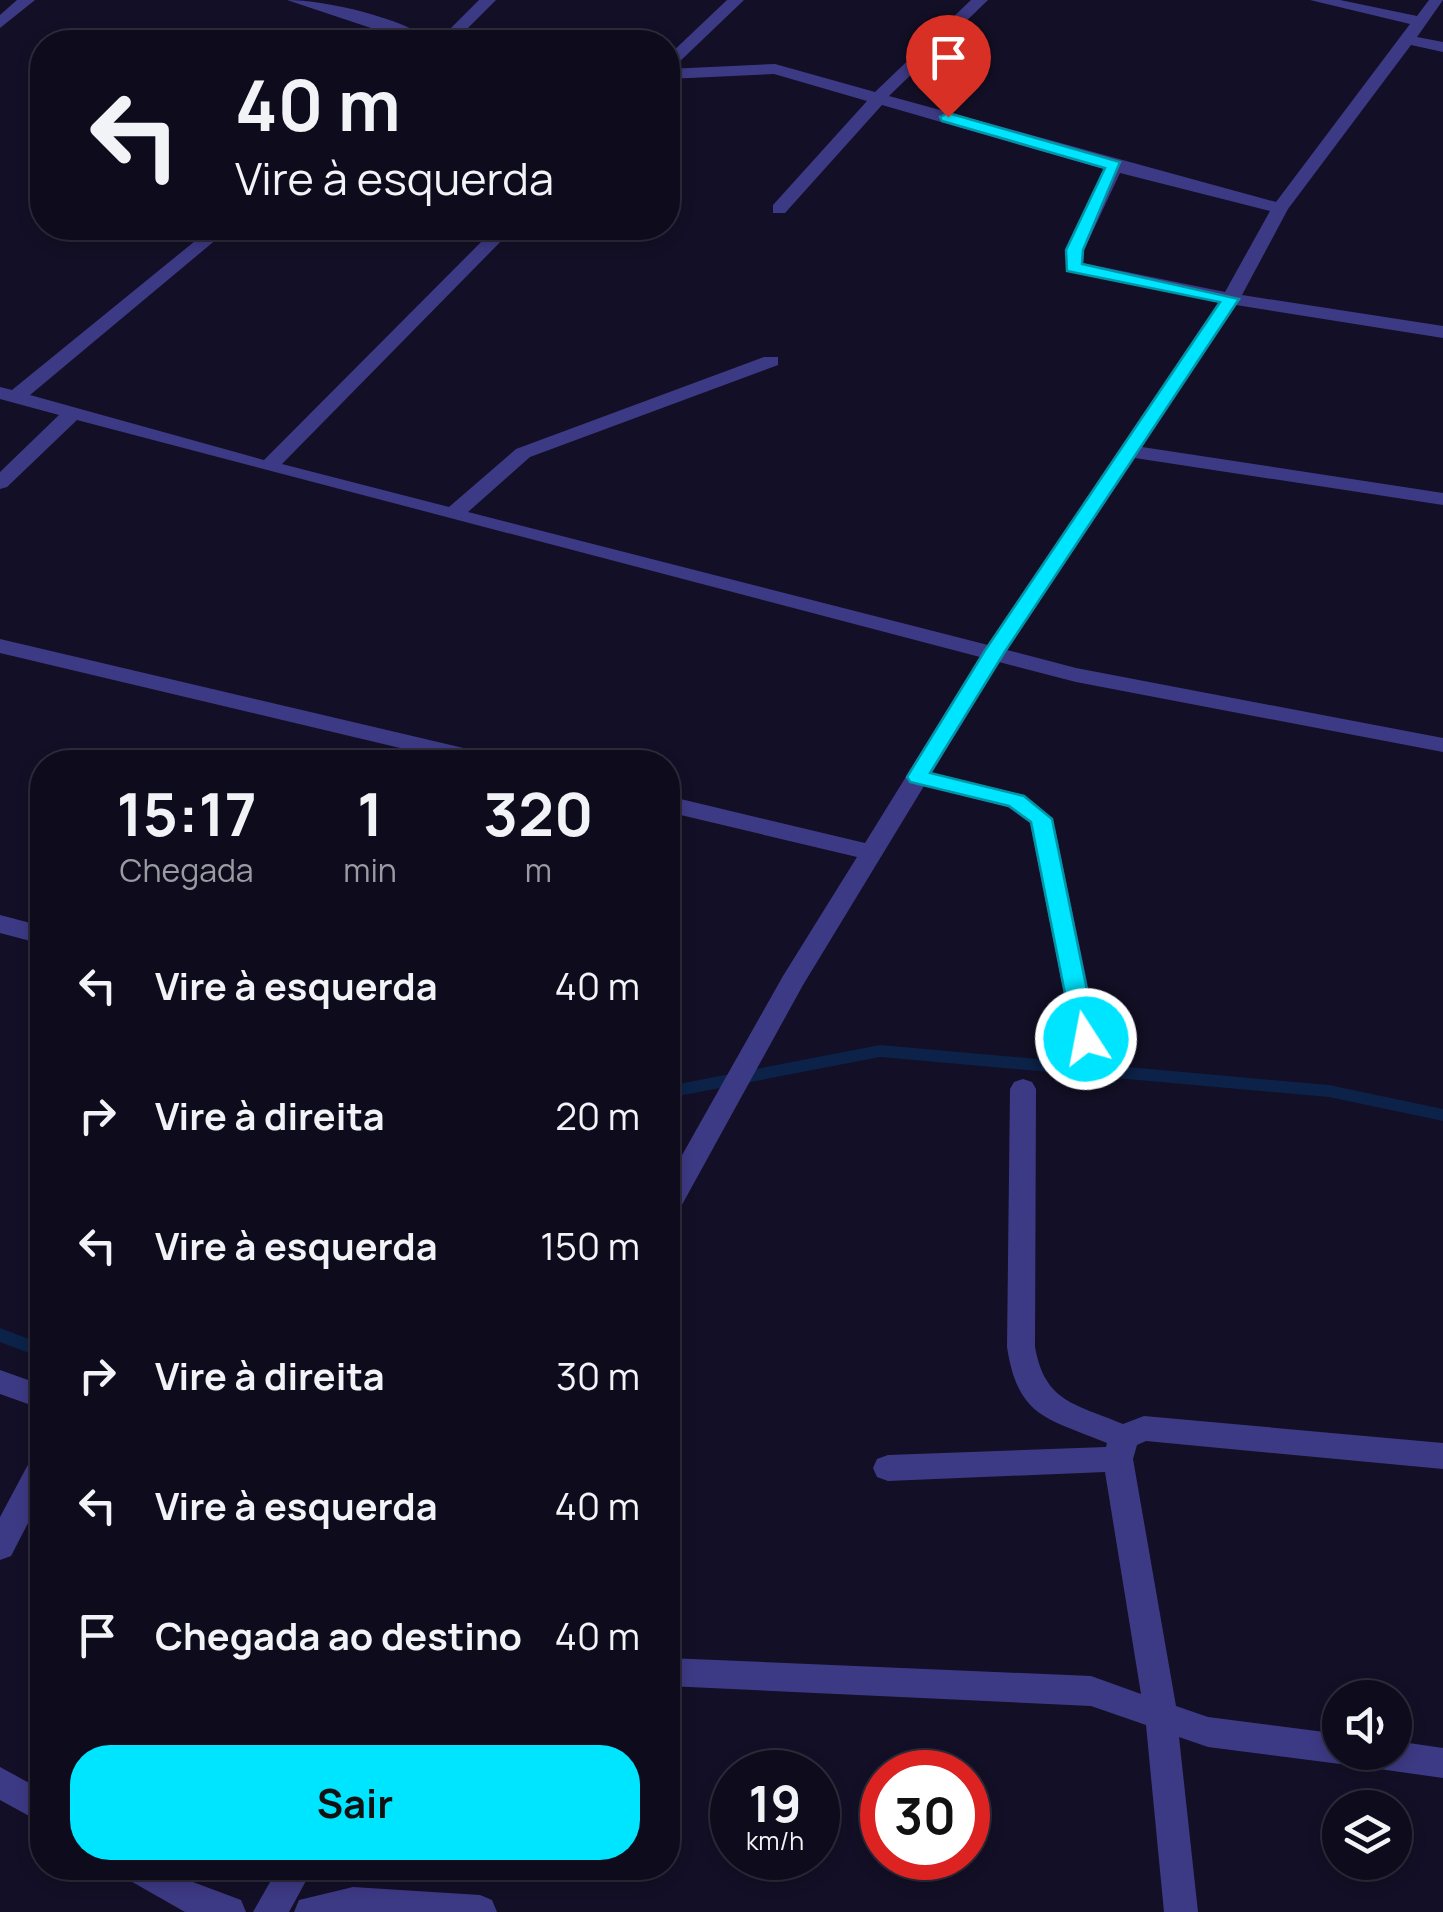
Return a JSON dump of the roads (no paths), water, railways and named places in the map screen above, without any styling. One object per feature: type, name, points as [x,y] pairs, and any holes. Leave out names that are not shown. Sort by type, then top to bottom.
[{"type":"street","points":[[0,23],[27,0]]},
{"type":"street","points":[[294,0],[393,30]]},
{"type":"street","points":[[457,30],[488,0]]},
{"type":"street","points":[[680,53],[736,0]]},
{"type":"street","points":[[779,209],[881,98],[980,0]]},
{"type":"street","points":[[1318,0],[1422,22]]},
{"type":"street","points":[[680,1182],[792,982],[994,652],[1231,299],[1280,208],[1437,0]]},
{"type":"street","points":[[1408,40],[1443,47]]},
{"type":"street","points":[[680,73],[770,68],[1114,166],[1280,208]]},
{"type":"street","points":[[1114,166],[1075,250],[1073,267],[1231,299],[1443,332]]},
{"type":"street","points":[[8,395],[206,240]]},
{"type":"street","points":[[268,467],[493,240]]},
{"type":"street","points":[[454,514],[523,453],[771,361]]},
{"type":"street","points":[[8,395],[268,467],[1116,684],[1443,746]]},
{"type":"street","points":[[0,483],[73,413]]},
{"type":"street","points":[[1130,452],[1443,499]]},
{"type":"street","points":[[0,646],[438,750]]},
{"type":"street","points":[[918,777],[1016,801],[1041,819],[1086,1039]]},
{"type":"street","points":[[680,807],[870,852]]},
{"type":"street","points":[[0,924],[30,933]]},
{"type":"street","points":[[1024,1089],[1021,1346],[1027,1382],[1054,1408],[1121,1448]]},
{"type":"street","points":[[0,1382],[30,1393]]},
{"type":"street","points":[[888,1468],[1121,1448],[1144,1428],[1443,1456]]},
{"type":"street","points":[[1121,1448],[1160,1715],[1181,1912]]},
{"type":"street","points":[[0,1547],[30,1491]]},
{"type":"street","points":[[680,1673],[1092,1691],[1208,1732],[1322,1747]]},
{"type":"street","points":[[1412,1759],[1443,1763]]},
{"type":"street","points":[[0,1782],[30,1801]]},
{"type":"street","points":[[159,1880],[183,1895],[229,1912]]},
{"type":"street","points":[[270,1912],[289,1880]]},
{"type":"street","points":[[311,1912],[352,1904],[480,1912]]},
{"type":"waterway","points":[[680,1090],[880,1051],[1329,1091],[1443,1115]]},
{"type":"waterway","points":[[0,1335],[30,1346]]}]
